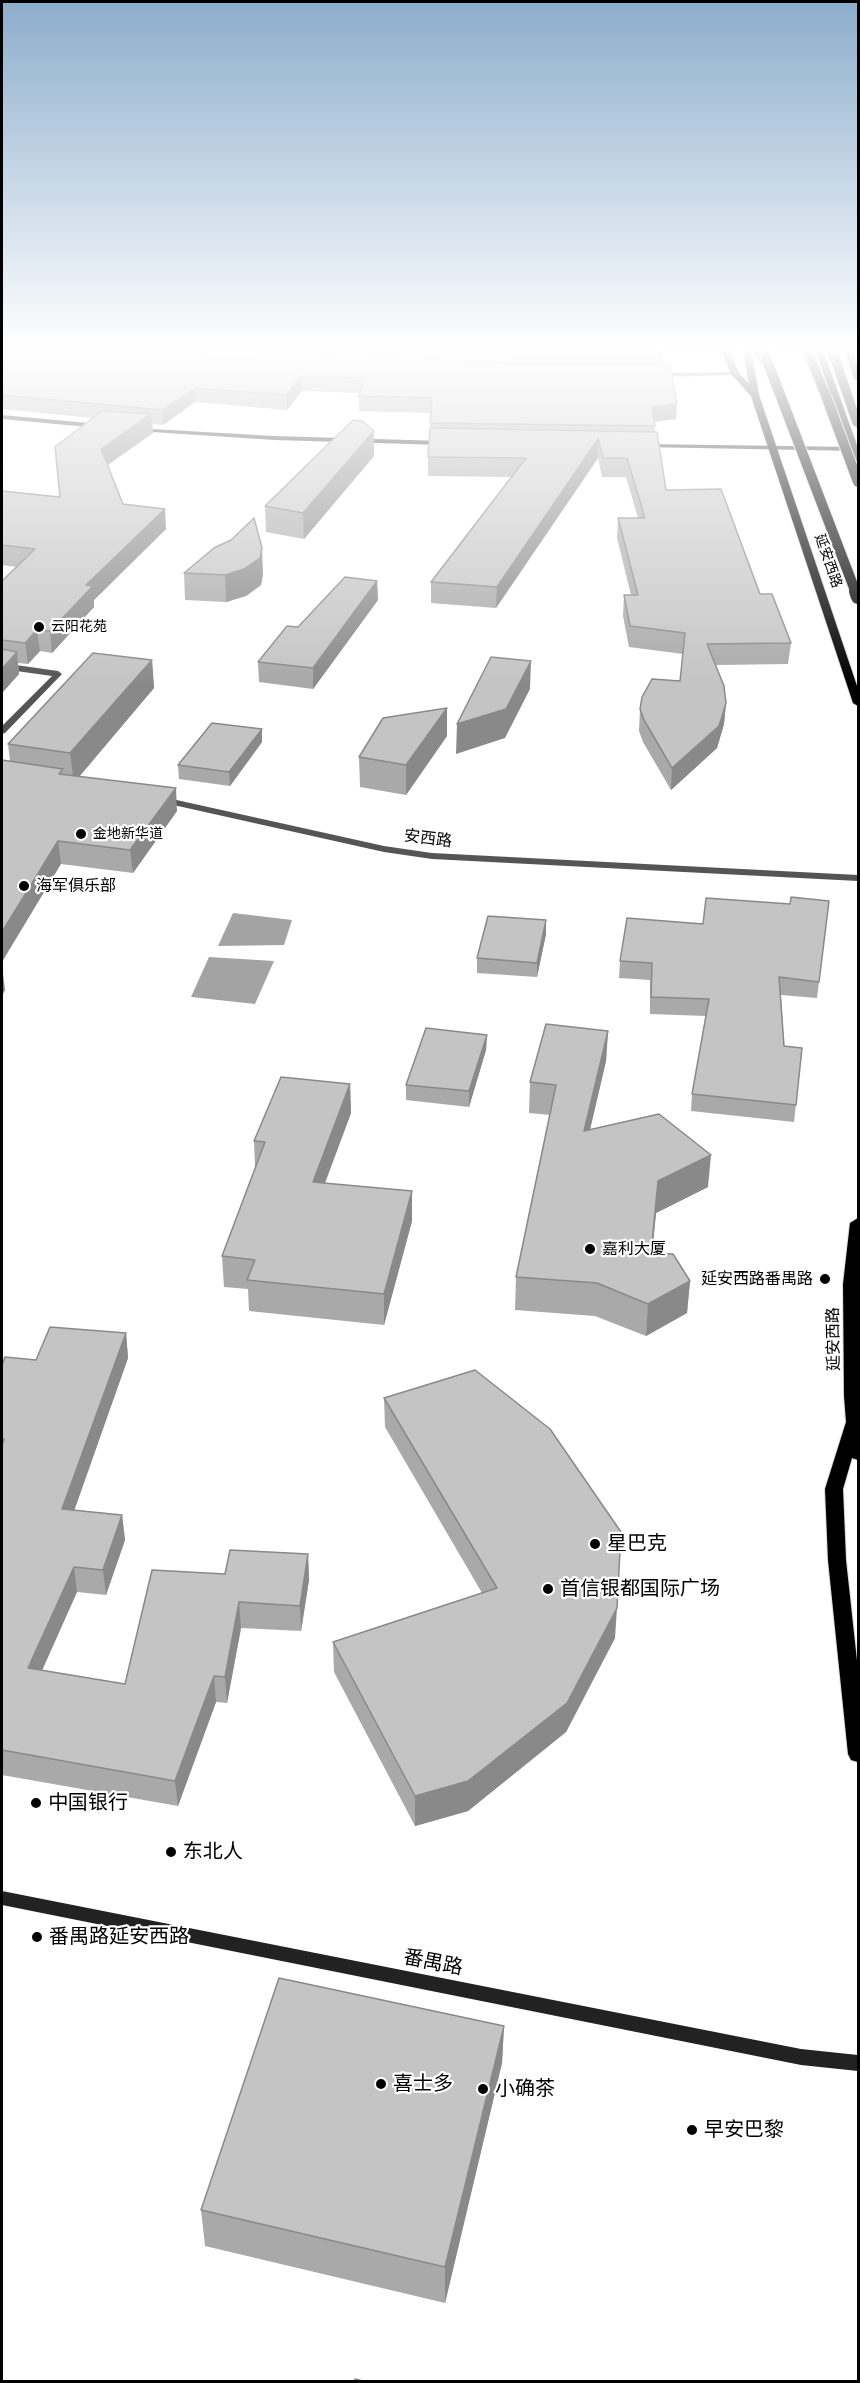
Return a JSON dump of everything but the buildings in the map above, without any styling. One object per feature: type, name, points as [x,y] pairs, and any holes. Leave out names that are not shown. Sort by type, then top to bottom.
[{"type":"highway","points":[[806,461],[832,534],[858,597]]},
{"type":"highway","points":[[850,461],[858,482]]},
{"type":"main road","name":"延安西路","points":[[776,461],[858,703]]},
{"type":"main road","name":"延安西路","points":[[858,1223],[851,1284],[852,1396],[858,1454]]},
{"type":"main road","points":[[855,1421],[834,1489],[837,1560],[858,1754]]},
{"type":"street","points":[[2,666],[58,674],[2,731]]},
{"type":"street","name":"安西路","points":[[149,798],[384,849],[432,856],[858,878]]},
{"type":"street","name":"番禺路","points":[[2,1898],[801,2057],[858,2063]]},
{"type":"shaded area","points":[[233,913],[292,920],[284,945],[218,946]]},
{"type":"shaded area","points":[[209,957],[274,961],[255,1004],[191,997]]},
{"type":"place","name":"云阳花苑","points":[[39,627]]},
{"type":"place","name":"金地新华道","points":[[81,834]]},
{"type":"place","name":"海军俱乐部","points":[[24,886]]},
{"type":"place","name":"嘉利大厦","points":[[590,1249]]},
{"type":"place","name":"延安西路番禺路","points":[[825,1279]]},
{"type":"place","name":"星巴克","points":[[595,1544]]},
{"type":"place","name":"首信银都国际广场","points":[[548,1589]]},
{"type":"place","name":"中国银行","points":[[36,1803]]},
{"type":"place","name":"东北人","points":[[171,1852]]},
{"type":"place","name":"番禺路延安西路","points":[[37,1937]]},
{"type":"place","name":"喜士多","points":[[381,2084]]},
{"type":"place","name":"小确茶","points":[[483,2089]]},
{"type":"place","name":"早安巴黎","points":[[692,2130]]}]
